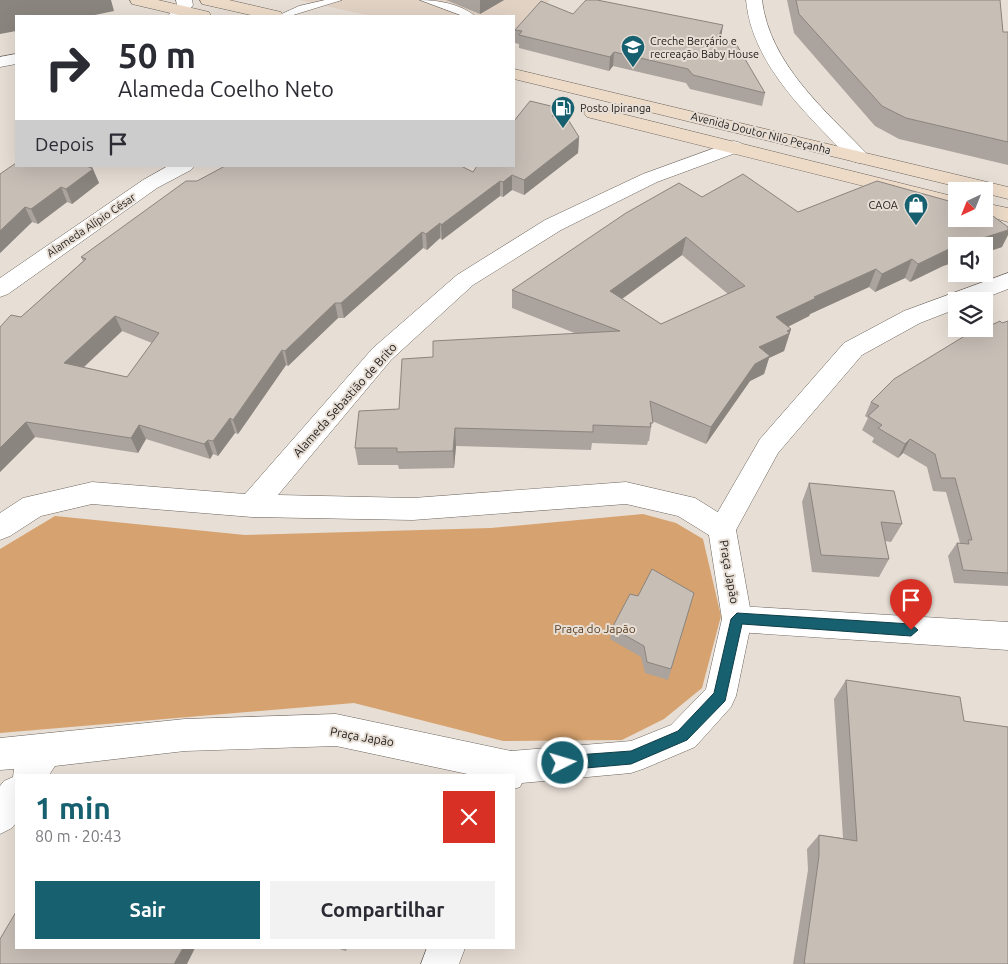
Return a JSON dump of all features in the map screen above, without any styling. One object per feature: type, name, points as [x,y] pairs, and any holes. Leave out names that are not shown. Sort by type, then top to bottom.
[{"type":"main road","points":[[138,0],[200,15]]},
{"type":"main road","points":[[208,0],[272,15]]},
{"type":"main road","name":"Avenida Doutor Nilo Peçanha","points":[[515,74],[1008,193]]},
{"type":"main road","name":"Avenida Doutor Nilo Peçanha","points":[[581,110],[948,200]]},
{"type":"main road","points":[[993,212],[1008,216]]},
{"type":"street","points":[[754,0],[753,14],[764,40],[799,94],[859,157]]},
{"type":"street","points":[[0,51],[15,48]]},
{"type":"street","points":[[0,62],[15,59]]},
{"type":"street","name":"Alameda Sebastião de Brito","points":[[252,506],[382,354],[465,280],[562,221],[650,178],[734,147]]},
{"type":"street","name":"Alameda Alípio César","points":[[0,289],[150,184],[182,167]]},
{"type":"street","points":[[722,529],[769,446],[853,349],[912,317],[1008,281]]},
{"type":"street","name":"Praça Japão","points":[[0,528],[32,506],[92,493],[252,506],[413,509],[626,493],[685,506],[722,529],[737,619],[720,696],[682,736],[631,757],[510,771],[336,730],[185,735],[38,763],[0,754]]},
{"type":"street","points":[[737,619],[1008,636]]},
{"type":"street","points":[[0,816],[15,794]]},
{"type":"street","points":[[440,964],[446,949]]},
{"type":"lane","points":[[284,15],[302,8],[337,0]]},
{"type":"lane","points":[[425,0],[468,15]]},
{"type":"shaded area","points":[[299,0],[550,0],[515,36],[515,15],[366,15]]},
{"type":"green space","name":"Praça do Japão","points":[[643,514],[676,523],[703,539],[721,616],[702,688],[664,719],[622,740],[503,741],[354,703],[0,733],[0,549],[55,516],[245,535],[491,528]]},
{"type":"building","points":[[586,0],[597,0],[723,25],[718,39],[735,42],[765,93],[693,75],[688,69],[614,52],[610,57],[519,35],[522,31],[515,30],[541,1],[573,14]]},
{"type":"building","points":[[796,0],[1000,0],[1003,32],[1008,32],[1008,142],[906,118],[882,106],[799,14]]},
{"type":"building","points":[[530,101],[559,108],[552,116],[569,121],[579,137],[524,180],[512,175],[503,182],[500,181],[441,225],[440,223],[426,234],[422,232],[341,303],[335,303],[285,351],[282,350],[233,420],[230,418],[213,441],[208,440],[204,444],[139,425],[131,438],[26,422],[0,448],[0,327],[11,315],[21,317],[86,259],[81,257],[186,181],[197,181],[223,167],[463,167],[473,172],[476,167],[515,167],[515,120]],"holes":[[[115,316],[159,333],[127,377],[64,363]]]},
{"type":"building","points":[[15,164],[15,167],[89,167],[93,169],[66,189],[61,187],[31,209],[25,207],[0,231],[0,174]]},
{"type":"building","points":[[743,174],[798,212],[877,181],[948,201],[948,228],[992,228],[993,216],[1008,227],[1008,230],[986,237],[948,237],[948,249],[918,264],[912,259],[882,274],[876,269],[814,297],[816,298],[776,317],[791,329],[787,331],[790,333],[759,347],[770,356],[755,364],[711,427],[650,401],[653,423],[650,423],[651,427],[593,425],[593,432],[455,428],[453,451],[397,452],[397,448],[355,448],[359,411],[399,409],[402,359],[433,357],[433,341],[620,331],[512,290],[626,213],[679,183],[702,197]],"holes":[[[686,237],[745,286],[661,324],[610,291]]]},
{"type":"building","points":[[1000,321],[1002,323],[1008,321],[1008,573],[963,570],[957,543],[969,544],[968,540],[972,540],[955,478],[941,478],[935,454],[910,439],[905,444],[878,428],[882,425],[868,416],[879,406],[871,402],[894,379],[963,337],[993,337],[993,324]]},
{"type":"building","points":[[809,483],[894,491],[902,524],[881,522],[889,559],[821,555]]},
{"type":"building","points":[[652,569],[694,593],[671,669],[647,662],[644,646],[612,628],[630,594],[638,596]]},
{"type":"building","points":[[846,680],[960,697],[964,721],[1008,727],[1008,964],[804,964],[819,856],[819,835],[857,841]]},
{"type":"building","points":[[15,914],[15,949],[182,949],[174,964],[0,964],[0,939]]},
{"type":"place","name":"Creche Berçário e recreação Baby House","points":[[633,68]]},
{"type":"place","name":"Posto Ipiranga","points":[[563,129]]},
{"type":"place","name":"CAOA","points":[[916,226]]},
{"type":"route","points":[[563,763],[631,757],[682,736],[720,696],[737,619],[911,630]]}]
